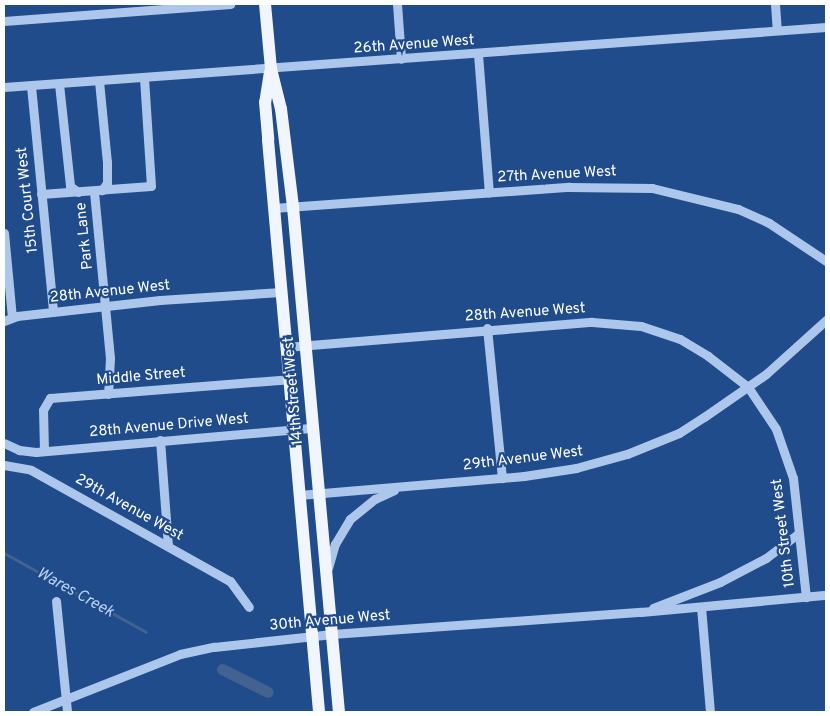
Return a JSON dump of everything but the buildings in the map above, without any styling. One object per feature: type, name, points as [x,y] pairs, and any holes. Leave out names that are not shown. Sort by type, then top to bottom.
[{"type":"main road","name":"14th Street West","points":[[265,4],[271,69],[281,109],[293,207],[339,712]]},
{"type":"main road","name":"14th Street West","points":[[271,69],[266,102],[273,208],[319,712]]},
{"type":"street","points":[[4,21],[230,4]]},
{"type":"street","points":[[396,4],[401,59]]},
{"type":"street","points":[[775,4],[777,30]]},
{"type":"street","name":"26th Avenue West","points":[[4,88],[826,27]]},
{"type":"street","points":[[478,54],[489,193]]},
{"type":"street","points":[[41,194],[151,186],[144,78]]},
{"type":"street","name":"Park Lane","points":[[99,81],[107,162],[107,183],[98,191],[110,358],[108,394]]},
{"type":"street","points":[[59,84],[70,186],[78,192]]},
{"type":"street","name":"15th Court West","points":[[31,86],[53,312]]},
{"type":"street","name":"27th Avenue West","points":[[273,208],[625,185],[680,193],[738,209],[769,223],[826,261]]},
{"type":"street","points":[[4,233],[8,319]]},
{"type":"street","name":"28th Avenue West","points":[[8,319],[106,306],[281,292]]},
{"type":"street","name":"29th Avenue West","points":[[299,495],[502,478],[576,468],[653,445],[679,433],[748,387],[826,320]]},
{"type":"street","name":"28th Avenue West","points":[[286,347],[487,328],[592,322],[641,326],[689,344],[748,387]]},
{"type":"street","points":[[487,328],[502,478]]},
{"type":"street","name":"Middle Street","points":[[44,450],[43,410],[46,401],[289,379]]},
{"type":"street","name":"10th Street West","points":[[748,387],[768,415],[784,447],[793,478],[806,597]]},
{"type":"street","name":"28th Avenue Drive West","points":[[27,452],[313,428]]},
{"type":"street","points":[[160,440],[168,546]]},
{"type":"street","points":[[4,443],[27,452],[25,467],[4,465]]},
{"type":"street","name":"29th Avenue West","points":[[25,467],[230,581],[249,607]]},
{"type":"street","points":[[327,576],[335,544],[350,519],[375,499],[400,487]]},
{"type":"street","name":"30th Avenue West","points":[[641,612],[720,582],[766,558],[798,533]]},
{"type":"street","name":"30th Avenue West","points":[[33,712],[65,697],[180,654],[214,646],[332,634],[641,612],[826,595]]},
{"type":"street","points":[[56,600],[67,712]]},
{"type":"street","points":[[701,607],[710,712]]},
{"type":"waterway","name":"Wares Creek","points":[[4,553],[146,632]]},
{"type":"waterway","points":[[222,669],[268,692]]}]
